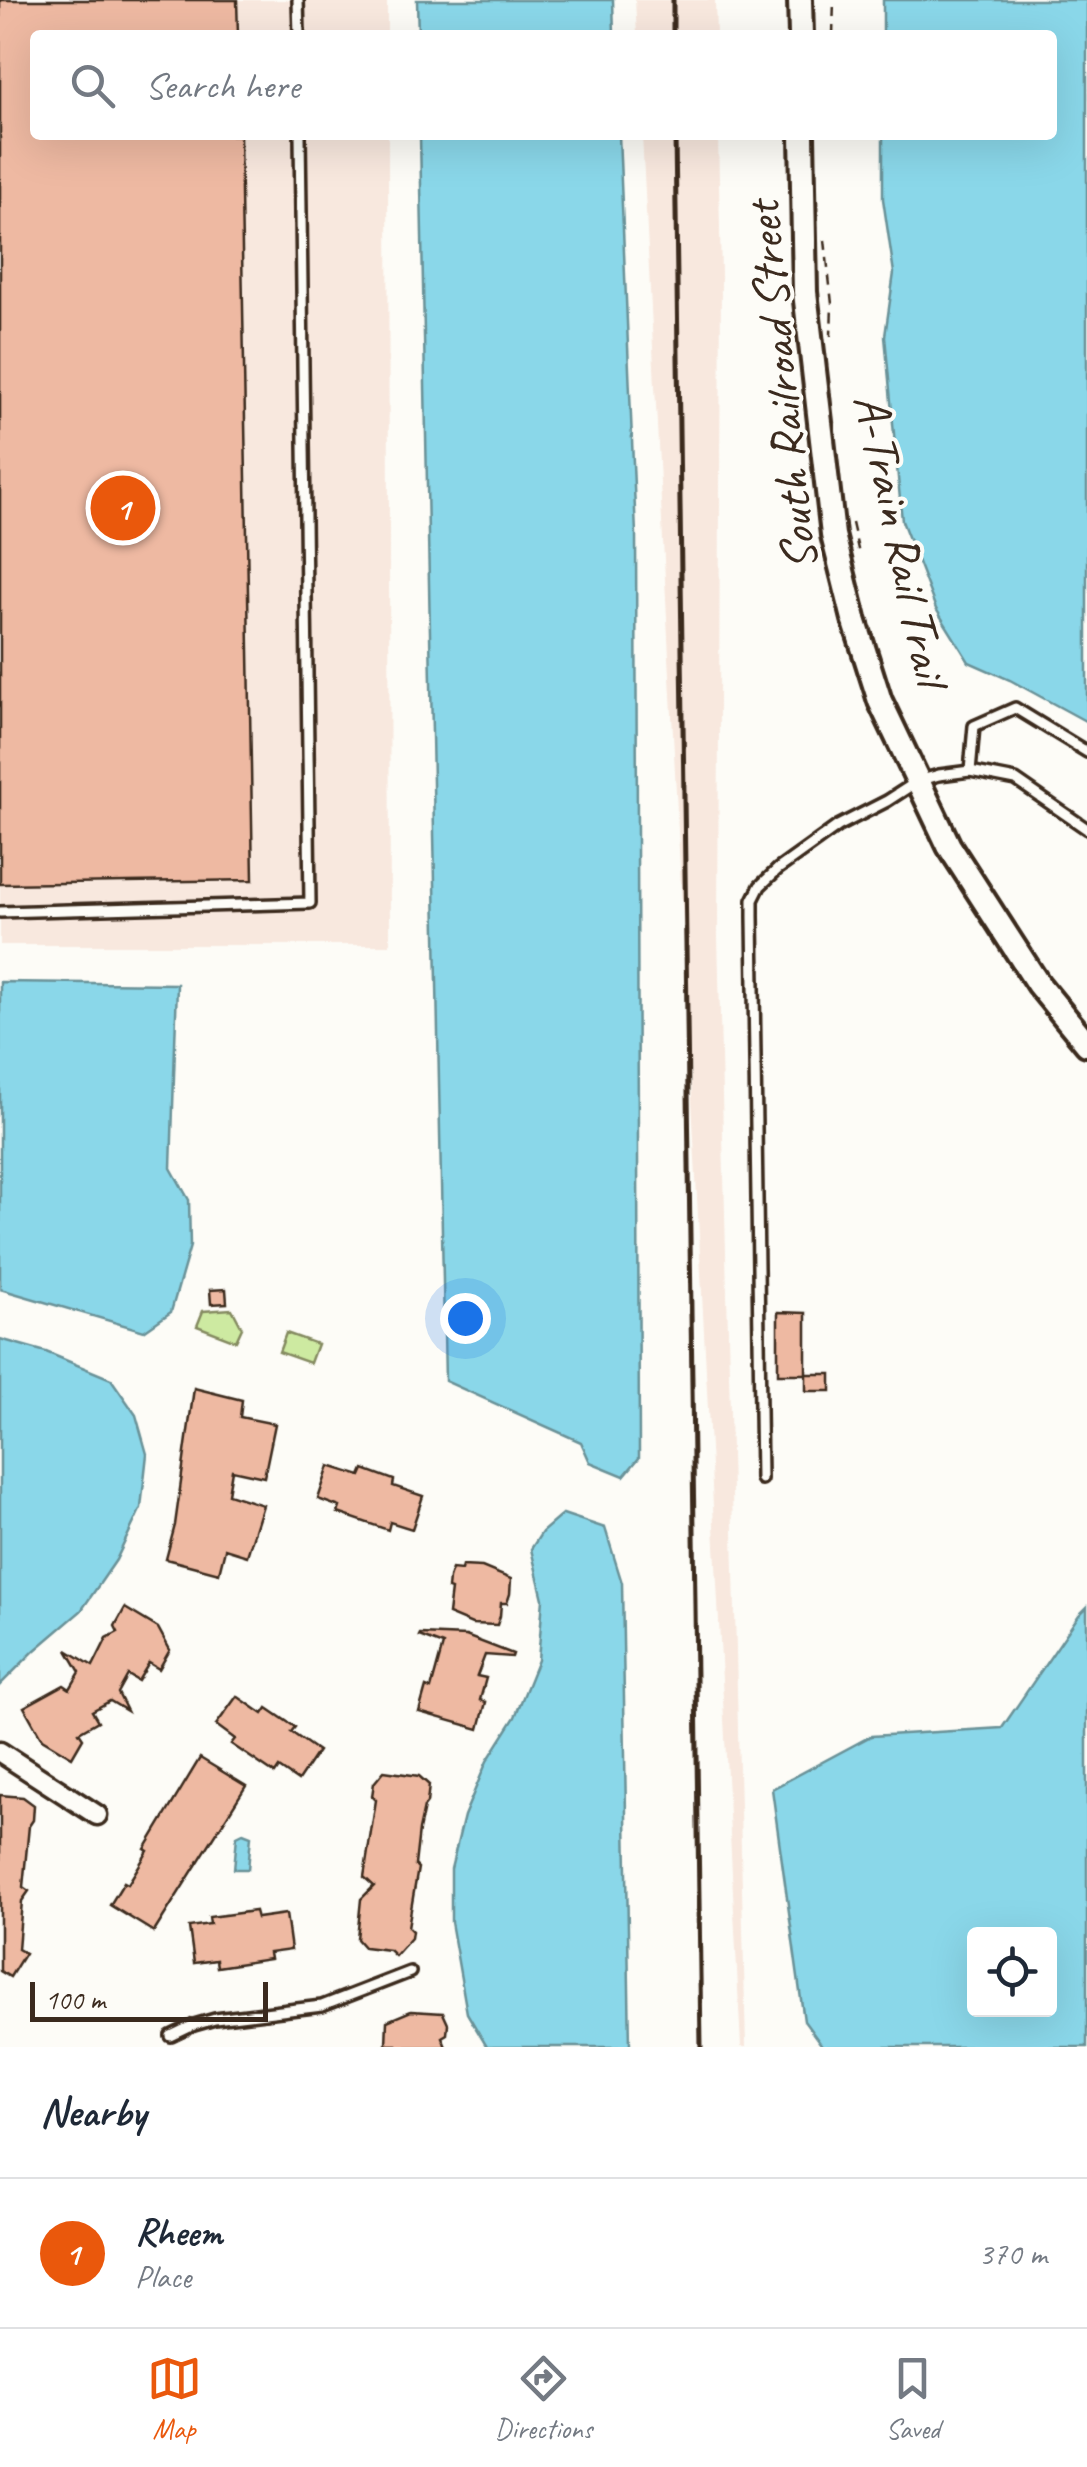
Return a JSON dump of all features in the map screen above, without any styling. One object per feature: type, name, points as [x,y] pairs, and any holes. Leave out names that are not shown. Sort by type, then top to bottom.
[{"type":"street","points":[[800,0],[800,30]]},
{"type":"street","name":"South Railroad Street","points":[[802,140],[805,292],[833,535],[854,619],[880,701],[949,846],[1038,984],[1087,1044]]},
{"type":"street","points":[[0,1752],[97,1815]]},
{"type":"lane","points":[[298,0],[299,30]]},
{"type":"lane","points":[[0,912],[310,903],[300,140]]},
{"type":"lane","points":[[970,771],[974,726],[1015,708],[1087,752]]},
{"type":"lane","points":[[760,1480],[753,900],[760,886],[838,826],[918,780],[939,774],[970,771],[1016,780],[1087,830]]},
{"type":"lane","points":[[172,2036],[214,2020],[322,2006],[410,1972]]},
{"type":"path","points":[[833,30],[834,0]]},
{"type":"path","name":"A-Train Rail Trail","points":[[824,230],[832,304],[831,336]]},
{"type":"path","name":"A-Train Rail Trail","points":[[850,510],[861,563]]},
{"type":"shaded area","points":[[0,0],[387,0],[387,30],[30,30],[30,140],[388,140],[390,945],[0,945]]},
{"type":"shaded area","points":[[635,0],[715,0],[716,30],[637,30]]},
{"type":"shaded area","points":[[642,140],[718,140],[718,936],[746,2047],[741,2047]]},
{"type":"green space","points":[[232,1309],[242,1328],[236,1341],[197,1326],[203,1311]]},
{"type":"green space","points":[[286,1333],[317,1344],[310,1363],[279,1352]]},
{"type":"water","points":[[417,0],[613,0],[614,30],[418,30]]},
{"type":"water","points":[[883,0],[1087,0],[1087,722],[969,662],[936,609],[902,521],[885,336],[894,273],[883,199],[883,140],[1057,140],[1057,30],[883,30]]},
{"type":"water","points":[[420,140],[619,140],[636,534],[639,1458],[624,1476],[590,1462],[581,1442],[445,1381]]},
{"type":"water","points":[[0,982],[177,984],[171,1168],[189,1200],[190,1246],[171,1312],[144,1331],[0,1289]]},
{"type":"water","points":[[0,1339],[46,1352],[111,1379],[136,1415],[147,1454],[141,1508],[116,1560],[81,1611],[0,1685]]},
{"type":"water","points":[[563,1514],[605,1528],[622,1583],[630,2047],[487,2047],[467,2013],[451,1922],[451,1869],[464,1816],[487,1761],[515,1717],[538,1660],[543,1599],[531,1549],[542,1532]]},
{"type":"water","points":[[1087,1607],[1087,2047],[823,2047],[804,2021],[772,1789],[871,1736],[1002,1728]]},
{"type":"water","points":[[237,1836],[251,1836],[248,1869],[234,1869]]},
{"type":"building","points":[[0,0],[237,0],[238,30],[30,30],[30,140],[240,140],[253,880],[0,884]]},
{"type":"building","points":[[226,1289],[227,1303],[211,1304],[210,1290]]},
{"type":"building","points":[[778,1312],[806,1313],[806,1374],[778,1374]]},
{"type":"building","points":[[806,1374],[831,1374],[831,1391],[806,1391]]},
{"type":"building","points":[[194,1388],[242,1400],[240,1417],[275,1424],[264,1477],[232,1470],[228,1494],[263,1505],[247,1556],[225,1549],[219,1573],[166,1559],[175,1525]]},
{"type":"building","points":[[329,1466],[361,1476],[364,1469],[394,1480],[393,1486],[423,1496],[412,1529],[390,1522],[388,1530],[338,1513],[340,1507],[318,1499]]},
{"type":"building","points":[[462,1566],[482,1567],[511,1579],[510,1594],[507,1603],[501,1603],[497,1625],[472,1624],[448,1614],[449,1578],[452,1569],[461,1570]]},
{"type":"building","points":[[125,1608],[158,1628],[170,1650],[159,1669],[149,1663],[138,1681],[128,1675],[118,1693],[127,1711],[110,1701],[92,1711],[98,1721],[79,1732],[83,1738],[72,1757],[42,1739],[24,1707],[64,1685],[70,1689],[80,1672],[67,1650],[93,1666],[107,1638],[118,1632],[115,1626]]},
{"type":"building","points":[[420,1634],[466,1636],[513,1654],[485,1655],[477,1676],[486,1678],[480,1700],[486,1702],[479,1729],[419,1712],[426,1687],[431,1689],[443,1645]]},
{"type":"building","points":[[237,1696],[263,1714],[267,1708],[295,1727],[291,1732],[318,1751],[298,1781],[279,1768],[275,1774],[231,1744],[235,1739],[216,1725]]},
{"type":"building","points":[[200,1758],[246,1786],[154,1932],[110,1905],[124,1882],[128,1884]]},
{"type":"building","points":[[384,1771],[419,1776],[429,1785],[419,1830],[415,1865],[418,1868],[408,1927],[411,1938],[395,1956],[389,1950],[364,1947],[357,1939],[361,1899],[374,1886],[364,1877],[376,1800],[372,1796],[374,1783]]},
{"type":"building","points":[[0,1795],[23,1797],[34,1805],[23,1887],[29,1891],[22,1901],[18,1949],[25,1953],[10,1977],[0,1971]]},
{"type":"building","points":[[255,1911],[257,1918],[286,1914],[291,1950],[269,1953],[270,1959],[217,1967],[216,1960],[194,1963],[189,1927],[210,1924],[209,1917]]},
{"type":"building","points":[[411,2011],[443,2013],[448,2024],[447,2034],[442,2037],[446,2047],[386,2045],[387,2021]]},
{"type":"railway","points":[[673,0],[673,30]]},
{"type":"railway","points":[[675,140],[701,2047]]},
{"type":"place","name":"Rheem","points":[[123,508]]}]
